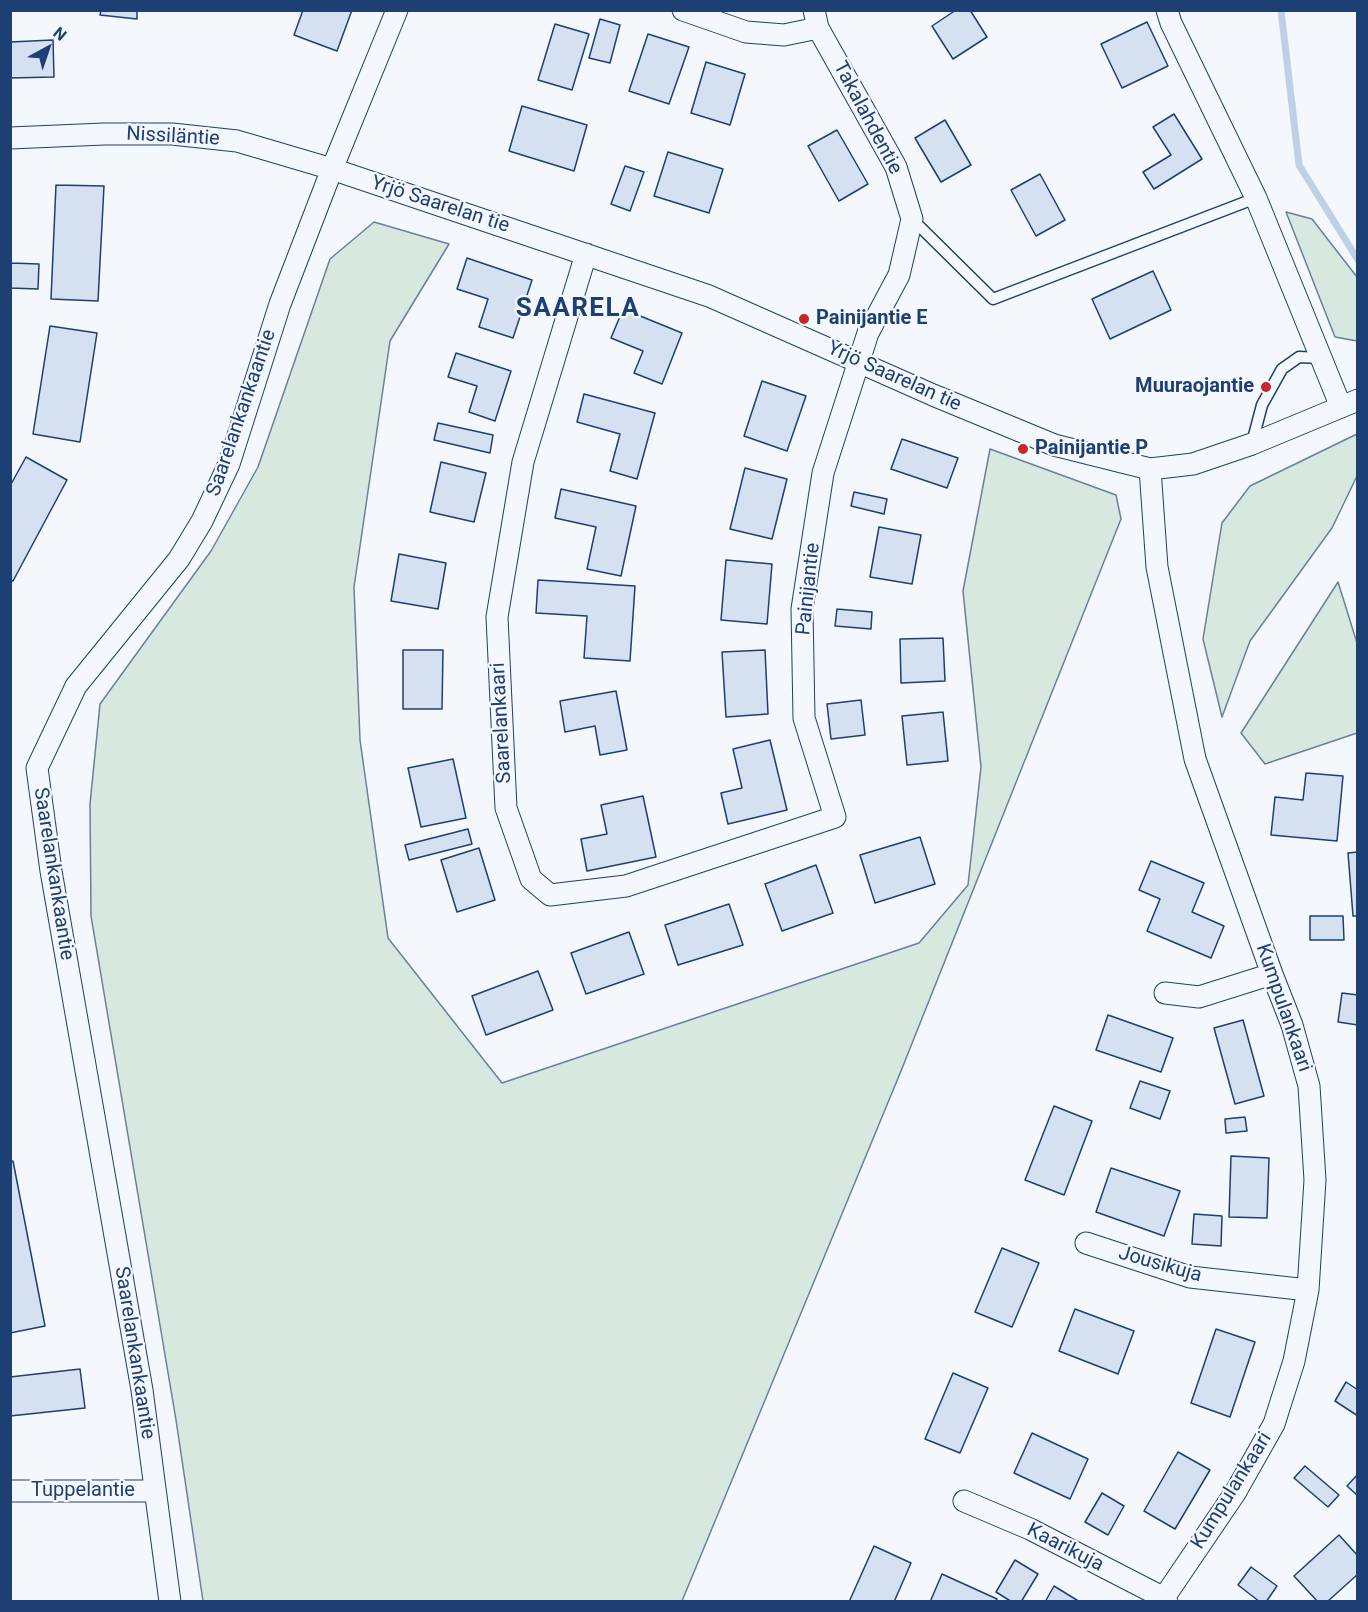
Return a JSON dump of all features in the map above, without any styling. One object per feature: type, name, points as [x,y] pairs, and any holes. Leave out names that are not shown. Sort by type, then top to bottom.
[{"type":"street","name":"Saarelankankaantie","points":[[170,1602],[142,1390],[53,883],[40,805],[37,768],[76,686],[179,559],[202,521],[229,464],[280,304],[397,10]]},
{"type":"street","points":[[683,10],[746,32],[784,35],[816,19]]},
{"type":"street","points":[[1167,10],[1171,23],[1256,198],[1320,358],[1349,404]]},
{"type":"street","name":"Takalahdentie","points":[[816,19],[896,167],[912,219]]},
{"type":"street","name":"Nissiläntie","points":[[10,138],[104,134],[194,136],[237,141],[332,169]]},
{"type":"street","name":"Yrjö Saarelan tie","points":[[332,169],[709,296],[933,395],[1054,445],[1150,468],[1193,464],[1252,444],[1349,404]]},
{"type":"street","points":[[859,362],[868,333],[899,274],[912,219]]},
{"type":"street","name":"Saarelankaari","points":[[586,254],[523,462],[497,617],[506,808],[531,879],[550,895],[626,886],[835,817]]},
{"type":"street","name":"Painijantie","points":[[835,817],[804,718],[802,609],[823,473],[859,362]]},
{"type":"street","name":"Kumpulankaari","points":[[1150,468],[1157,567],[1195,759],[1292,1025],[1309,1086],[1315,1180],[1308,1290],[1293,1361],[1274,1424],[1235,1493],[1164,1600]]},
{"type":"street","points":[[1165,993],[1198,997],[1272,974]]},
{"type":"street","name":"Jousikuja","points":[[1086,1243],[1190,1277],[1308,1290]]},
{"type":"street","name":"Tuppelantie","points":[[10,1491],[155,1491]]},
{"type":"street","name":"Kaarikuja","points":[[964,1501],[1030,1530],[1164,1600]]},
{"type":"lane","points":[[912,219],[993,299],[1256,198]]},
{"type":"lane","points":[[1252,444],[1262,405],[1282,369],[1299,357],[1320,358]]},
{"type":"shaded area","points":[[1286,212],[1312,219],[1357,277],[1357,341],[1335,337]]},
{"type":"shaded area","points":[[374,222],[449,244],[390,341],[354,587],[360,740],[388,938],[502,1083],[919,943],[968,885],[981,767],[963,591],[990,449],[1116,495],[1121,519],[901,1071],[682,1601],[203,1601],[176,1420],[91,916],[90,804],[100,704],[211,551],[258,467],[330,259]]},
{"type":"shaded area","points":[[1357,434],[1357,476],[1332,528],[1250,641],[1222,717],[1203,639],[1222,523],[1250,486]]},
{"type":"shaded area","points":[[1338,582],[1357,643],[1357,733],[1265,764],[1241,733]]},
{"type":"building","points":[[101,10],[137,10],[137,19],[100,15]]},
{"type":"building","points":[[303,10],[352,10],[337,51],[294,35]]},
{"type":"building","points":[[956,10],[970,10],[987,37],[953,59],[932,26]]},
{"type":"building","points":[[600,19],[620,25],[610,63],[589,58]]},
{"type":"building","points":[[1147,22],[1168,66],[1122,88],[1101,44]]},
{"type":"building","points":[[555,24],[589,34],[572,90],[538,80]]},
{"type":"building","points":[[648,34],[689,47],[669,104],[629,91]]},
{"type":"building","points":[[53,40],[54,77],[10,78],[10,42]]},
{"type":"building","points":[[706,62],[745,74],[730,125],[691,113]]},
{"type":"building","points":[[522,106],[587,125],[574,171],[509,151]]},
{"type":"building","points":[[1174,114],[1202,159],[1154,189],[1143,172],[1171,155],[1153,127]]},
{"type":"building","points":[[945,120],[971,165],[941,182],[915,138]]},
{"type":"building","points":[[837,130],[868,184],[839,201],[808,146]]},
{"type":"building","points":[[668,152],[723,169],[709,213],[654,196]]},
{"type":"building","points":[[625,166],[644,172],[630,211],[611,204]]},
{"type":"building","points":[[1040,174],[1065,220],[1036,236],[1011,190]]},
{"type":"building","points":[[56,185],[104,186],[98,301],[51,299]]},
{"type":"building","points":[[467,258],[532,280],[513,338],[479,327],[488,299],[457,289]]},
{"type":"building","points":[[11,263],[39,264],[38,289],[10,288]]},
{"type":"building","points":[[1153,271],[1171,310],[1110,339],[1092,299]]},
{"type":"building","points":[[623,309],[682,333],[662,384],[634,373],[643,351],[611,338]]},
{"type":"building","points":[[50,326],[97,333],[80,442],[33,434]]},
{"type":"building","points":[[456,353],[511,371],[495,421],[469,412],[477,386],[448,377]]},
{"type":"building","points":[[762,381],[806,396],[787,451],[744,436]]},
{"type":"building","points":[[584,394],[655,413],[637,479],[610,471],[620,434],[577,422]]},
{"type":"building","points":[[438,423],[493,435],[490,453],[434,440]]},
{"type":"building","points":[[902,439],[958,458],[947,488],[891,469]]},
{"type":"building","points":[[26,457],[67,480],[13,581],[10,580],[10,486]]},
{"type":"building","points":[[441,462],[486,473],[474,522],[430,512]]},
{"type":"building","points":[[745,468],[787,479],[772,539],[730,529]]},
{"type":"building","points":[[561,489],[636,506],[621,576],[587,569],[596,527],[555,518]]},
{"type":"building","points":[[854,492],[887,499],[884,514],[851,506]]},
{"type":"building","points":[[879,527],[921,535],[912,584],[870,577]]},
{"type":"building","points":[[399,554],[446,563],[438,609],[391,601]]},
{"type":"building","points":[[726,560],[772,564],[767,624],[721,620]]},
{"type":"building","points":[[538,580],[635,586],[630,661],[584,658],[587,616],[536,613]]},
{"type":"building","points":[[837,609],[872,612],[871,629],[835,626]]},
{"type":"building","points":[[943,638],[945,681],[901,683],[900,639]]},
{"type":"building","points":[[403,650],[443,650],[442,709],[403,709]]},
{"type":"building","points":[[765,650],[768,714],[726,717],[722,652]]},
{"type":"building","points":[[616,691],[627,750],[600,755],[595,726],[565,732],[560,701]]},
{"type":"building","points":[[861,700],[865,735],[831,739],[827,704]]},
{"type":"building","points":[[943,712],[948,761],[907,765],[902,716]]},
{"type":"building","points":[[770,740],[787,810],[728,824],[721,793],[742,788],[733,749]]},
{"type":"building","points":[[453,759],[466,818],[421,827],[408,768]]},
{"type":"building","points":[[1306,773],[1343,776],[1337,841],[1271,835],[1275,797],[1303,800]]},
{"type":"building","points":[[643,796],[656,857],[587,871],[581,839],[607,834],[601,805]]},
{"type":"building","points":[[468,829],[472,844],[409,860],[405,845]]},
{"type":"building","points":[[920,837],[935,884],[875,903],[860,855]]},
{"type":"building","points":[[479,848],[495,900],[457,912],[441,860]]},
{"type":"building","points":[[1358,852],[1358,916],[1353,916],[1348,853]]},
{"type":"building","points":[[1151,861],[1204,883],[1192,912],[1224,926],[1211,958],[1147,931],[1160,899],[1139,890]]},
{"type":"building","points":[[816,865],[833,913],[782,931],[765,884]]},
{"type":"building","points":[[729,904],[743,945],[678,965],[665,925]]},
{"type":"building","points":[[1310,916],[1343,916],[1344,940],[1310,940]]},
{"type":"building","points":[[629,932],[644,974],[586,994],[571,953]]},
{"type":"building","points":[[538,971],[553,1010],[486,1035],[472,996]]},
{"type":"building","points":[[1342,993],[1358,995],[1358,1025],[1338,1022]]},
{"type":"building","points":[[1108,1015],[1173,1038],[1161,1072],[1096,1050]]},
{"type":"building","points":[[1243,1020],[1264,1096],[1235,1104],[1214,1028]]},
{"type":"building","points":[[1140,1081],[1170,1091],[1160,1119],[1130,1108]]},
{"type":"building","points":[[1054,1106],[1092,1121],[1064,1195],[1025,1180]]},
{"type":"building","points":[[1245,1117],[1247,1131],[1226,1133],[1225,1119]]},
{"type":"building","points":[[1231,1156],[1269,1158],[1267,1218],[1229,1217]]},
{"type":"building","points":[[10,1161],[13,1161],[45,1326],[10,1333]]},
{"type":"building","points":[[1111,1168],[1180,1191],[1164,1236],[1096,1212]]},
{"type":"building","points":[[1194,1214],[1222,1216],[1221,1246],[1192,1244]]},
{"type":"building","points":[[1002,1248],[1039,1263],[1012,1327],[975,1312]]},
{"type":"building","points":[[1075,1309],[1134,1331],[1118,1374],[1059,1351]]},
{"type":"building","points":[[1216,1329],[1255,1342],[1230,1417],[1191,1403]]},
{"type":"building","points":[[80,1369],[85,1408],[10,1416],[10,1377]]},
{"type":"building","points":[[953,1373],[988,1388],[960,1453],[925,1439]]},
{"type":"building","points":[[1346,1382],[1358,1390],[1358,1416],[1335,1401]]},
{"type":"building","points":[[1032,1433],[1088,1459],[1070,1499],[1014,1473]]},
{"type":"building","points":[[1178,1452],[1210,1470],[1175,1529],[1144,1511]]},
{"type":"building","points":[[1305,1466],[1339,1495],[1328,1507],[1294,1478]]},
{"type":"building","points":[[1358,1474],[1358,1496],[1347,1486]]},
{"type":"building","points":[[1102,1493],[1124,1506],[1108,1535],[1085,1522]]},
{"type":"building","points":[[1339,1535],[1358,1556],[1358,1574],[1327,1602],[1318,1602],[1294,1576]]},
{"type":"building","points":[[874,1546],[911,1563],[894,1602],[849,1602]]},
{"type":"building","points":[[1015,1560],[1038,1574],[1021,1602],[1012,1602],[996,1592]]},
{"type":"building","points":[[1251,1567],[1277,1586],[1266,1602],[1260,1602],[1238,1585]]},
{"type":"building","points":[[942,1574],[997,1599],[995,1602],[930,1602]]},
{"type":"building","points":[[1054,1586],[1080,1602],[1045,1602]]},
{"type":"waterway","points":[[1281,10],[1299,165],[1358,260]]},
{"type":"place","name":"Painijantie E","points":[[804,319]]},
{"type":"place","name":"Muuraojantie","points":[[1266,387]]},
{"type":"place","name":"Painijantie P","points":[[1023,449]]},
{"type":"district","name":"SAARELA","points":[[578,309]]}]
